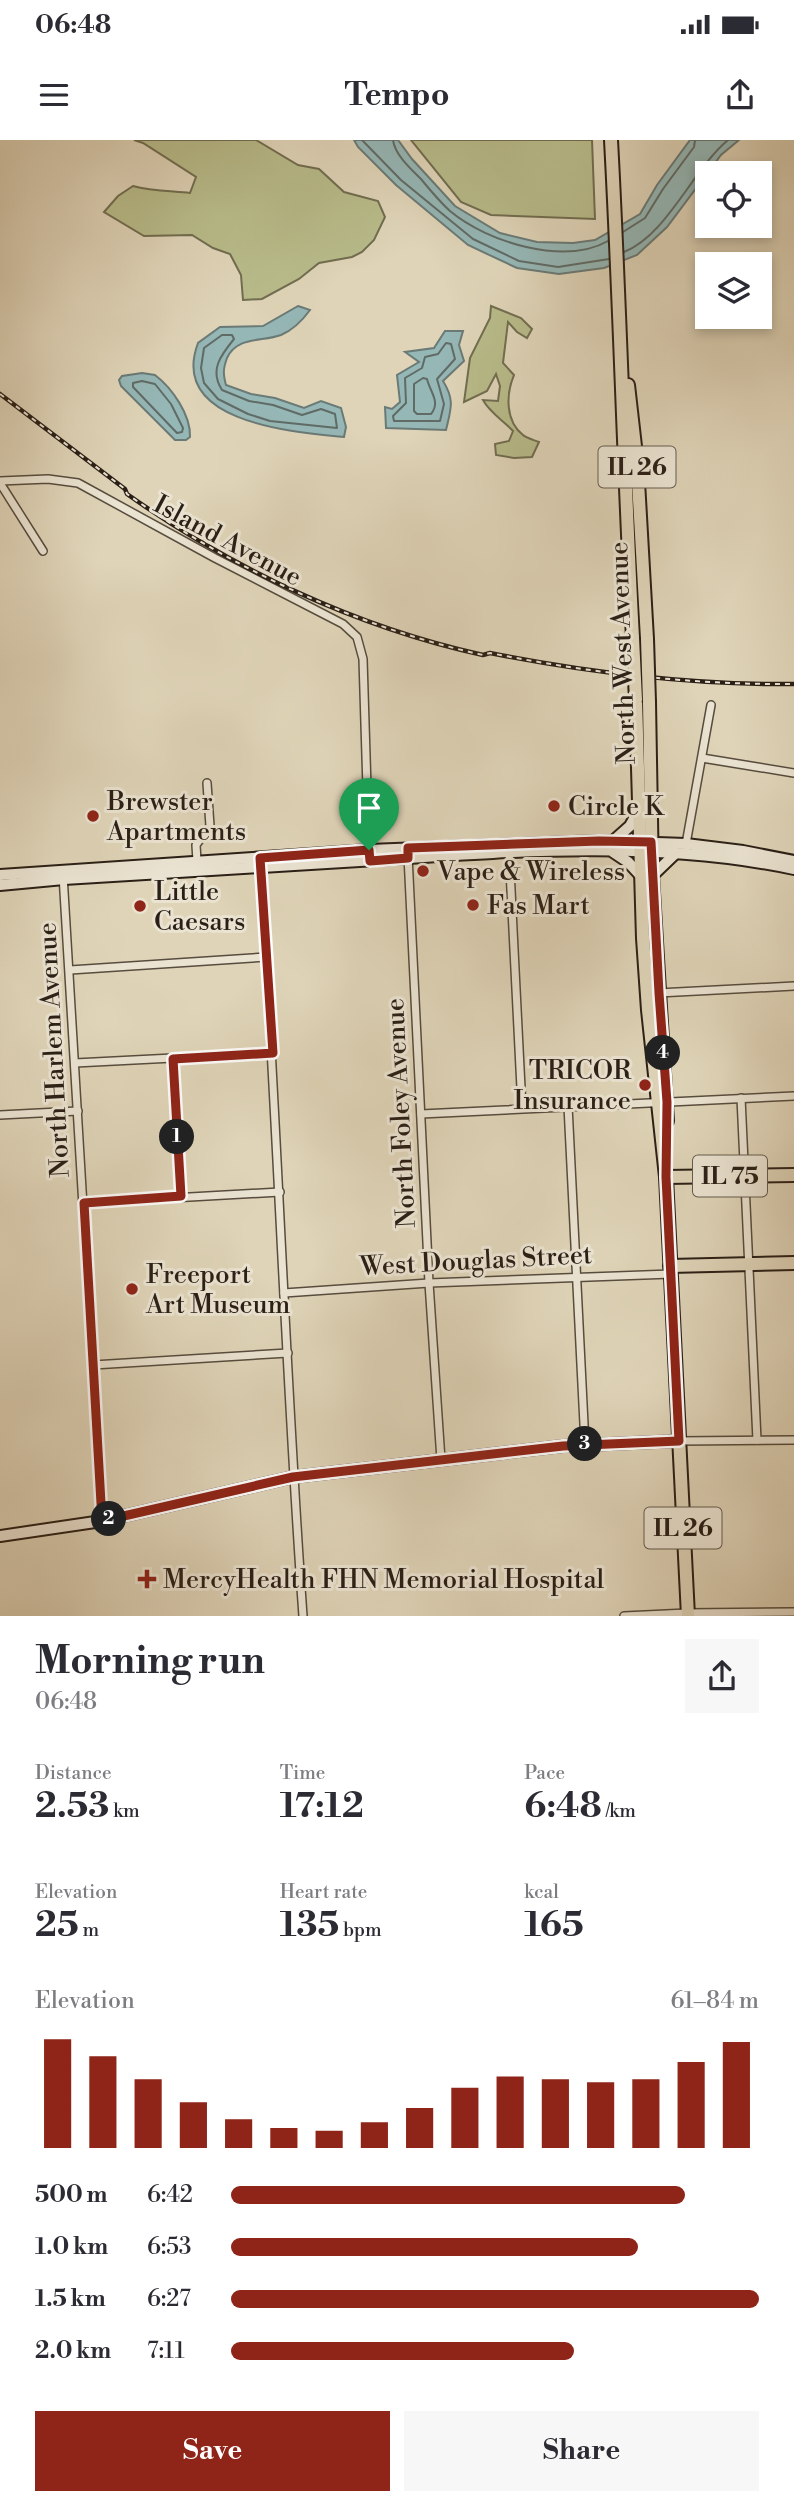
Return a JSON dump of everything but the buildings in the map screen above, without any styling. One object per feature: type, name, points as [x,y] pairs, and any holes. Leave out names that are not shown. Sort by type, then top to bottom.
[{"type":"main road","name":"North West Avenue","points":[[611,140],[619,295],[623,465],[633,638],[643,701],[650,820],[645,847]]},
{"type":"main road","name":"North West Avenue","points":[[619,295],[637,464],[646,639],[639,808],[645,847],[653,993],[663,1102],[679,1441]]},
{"type":"main road","points":[[613,847],[639,808]]},
{"type":"main road","points":[[650,820],[674,848]]},
{"type":"main road","points":[[613,847],[646,876],[674,848],[686,844],[794,861]]},
{"type":"main road","points":[[0,875],[63,874],[509,848],[613,847],[674,848],[794,869]]},
{"type":"main road","points":[[0,885],[63,874],[197,862],[260,863]]},
{"type":"main road","name":"IL 75","points":[[666,1177],[794,1175]]},
{"type":"main road","name":"West Douglas Street","points":[[670,1270],[794,1263]]},
{"type":"main road","points":[[0,1536],[102,1521],[293,1477],[585,1444],[679,1441]]},
{"type":"main road","name":"IL 26","points":[[679,1441],[687,1614]]},
{"type":"street","name":"Island Avenue","points":[[0,482],[48,479],[78,483],[343,624],[357,637],[363,659],[369,856]]},
{"type":"street","points":[[0,482],[43,551]]},
{"type":"street","points":[[686,844],[711,705]]},
{"type":"street","points":[[702,758],[794,773]]},
{"type":"street","points":[[197,862],[196,845],[211,827],[207,783]]},
{"type":"street","points":[[509,848],[522,1108]]},
{"type":"street","name":"North Foley Avenue","points":[[408,853],[429,1283],[441,1460]]},
{"type":"street","points":[[260,863],[273,1053],[293,1477],[303,1616]]},
{"type":"street","name":"North Harlem Avenue","points":[[63,874],[102,1521]]},
{"type":"street","points":[[70,970],[267,957]]},
{"type":"street","points":[[653,993],[794,986]]},
{"type":"street","points":[[75,1063],[273,1053]]},
{"type":"street","points":[[173,1059],[181,1196]]},
{"type":"street","points":[[421,1114],[794,1096]]},
{"type":"street","points":[[741,1098],[757,1440]]},
{"type":"street","points":[[568,1106],[585,1444]]},
{"type":"street","points":[[0,1115],[78,1111]]},
{"type":"street","points":[[84,1203],[280,1192]]},
{"type":"street","name":"West Douglas Street","points":[[285,1293],[670,1270]]},
{"type":"street","points":[[93,1364],[288,1353]]},
{"type":"street","points":[[679,1441],[794,1440]]},
{"type":"street","points":[[624,1616],[794,1612]]},
{"type":"green space","points":[[134,140],[256,140],[298,165],[319,169],[344,192],[378,201],[385,217],[374,240],[362,252],[352,257],[319,263],[299,279],[262,299],[243,300],[241,275],[230,254],[213,248],[192,235],[144,236],[104,212],[118,196],[133,186],[190,193],[196,177]]},
{"type":"green space","points":[[411,140],[592,140],[595,219],[491,215],[461,202]]},
{"type":"green space","points":[[491,306],[521,318],[532,329],[527,338],[508,322],[503,363],[514,375],[509,399],[513,422],[524,436],[539,442],[532,457],[496,455],[495,444],[509,441],[513,431],[483,400],[498,401],[500,386],[496,374],[487,391],[464,402],[470,358],[490,318]]},
{"type":"water","points":[[354,140],[398,140],[455,206],[500,233],[537,242],[573,243],[595,240],[640,214],[657,185],[690,140],[739,140],[716,161],[695,161],[695,190],[667,227],[637,255],[604,268],[559,274],[517,268],[468,245],[396,185]]},
{"type":"water","points":[[298,306],[310,310],[289,331],[243,343],[231,351],[224,368],[226,385],[304,408],[321,401],[341,408],[346,427],[344,437],[268,426],[241,418],[218,407],[201,391],[194,370],[198,343],[220,327],[263,326]]},
{"type":"water","points":[[445,331],[463,331],[459,345],[464,361],[443,381],[451,405],[446,430],[386,428],[385,407],[392,409],[400,402],[397,375],[419,362],[405,352],[434,348]]},
{"type":"water","points":[[142,373],[155,375],[179,403],[189,429],[190,437],[186,440],[175,440],[121,386],[119,380],[122,376]]},
{"type":"railway","points":[[0,394],[125,489],[127,494],[168,521],[253,571],[342,612],[389,629],[483,655],[490,653],[604,672],[680,680],[794,684]]},
{"type":"place","name":"Circle K","points":[[554,806]]},
{"type":"place","name":"Brewster Apartments","points":[[93,816]]},
{"type":"place","name":"Vape & Wireless","points":[[423,871]]},
{"type":"place","name":"Fas Mart","points":[[473,905]]},
{"type":"place","name":"Little Caesars","points":[[140,906]]},
{"type":"place","name":"TRICOR Insurance","points":[[645,1085]]},
{"type":"place","name":"Freeport Art Museum","points":[[132,1289]]},
{"type":"place","name":"MercyHealth FHN Memorial Hospital","points":[[147,1579]]},
{"type":"route","points":[[651,842],[667,1102],[666,1177],[679,1441],[563,1446],[293,1477],[102,1521],[84,1203],[181,1196],[173,1059],[273,1053],[260,858],[369,850],[370,861],[408,858],[408,848],[514,843],[651,842]]}]
